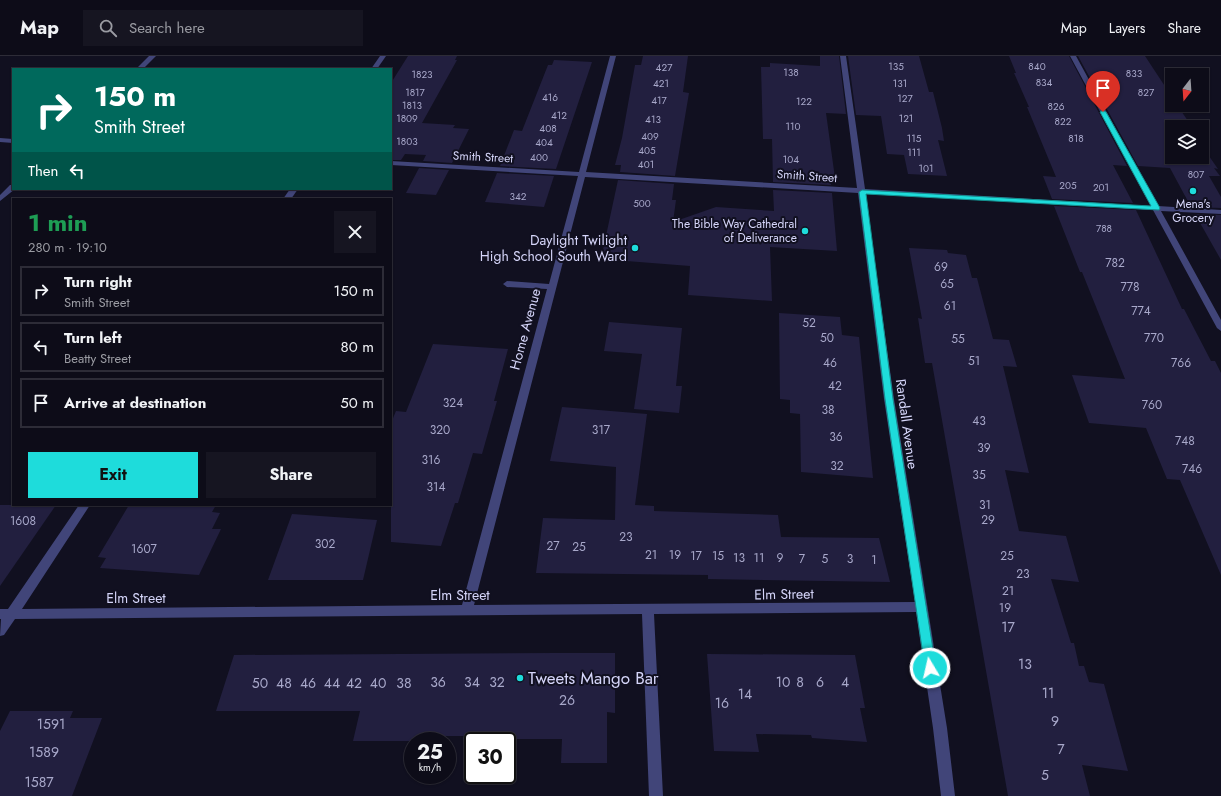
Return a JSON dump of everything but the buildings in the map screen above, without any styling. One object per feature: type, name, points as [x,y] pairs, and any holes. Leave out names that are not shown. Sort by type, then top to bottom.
[{"type":"street","points":[[140,68],[152,56]]},
{"type":"street","points":[[375,68],[383,56]]},
{"type":"street","name":"Home Avenue","points":[[467,610],[613,56]]},
{"type":"street","name":"Randall Avenue","points":[[843,56],[889,399],[920,607],[940,728],[948,796]]},
{"type":"street","points":[[1073,56],[1221,328]]},
{"type":"street","points":[[0,140],[12,141]]},
{"type":"street","name":"Smith Street","points":[[392,163],[1221,212]]},
{"type":"street","points":[[0,199],[12,188]]},
{"type":"street","points":[[507,284],[553,287]]},
{"type":"street","points":[[0,631],[6,614],[84,506]]},
{"type":"street","name":"Elm Street","points":[[6,614],[920,607]]},
{"type":"street","points":[[648,610],[656,796]]},
{"type":"place","name":"Mena's Grocery","points":[[1193,191]]},
{"type":"place","name":"The Bible Way Cathedral of Deliverance","points":[[805,231]]},
{"type":"place","name":"Daylight Twilight High School South Ward","points":[[635,248]]},
{"type":"place","name":"Tweets Mango Bar","points":[[520,678]]},
{"type":"route","points":[[930,668],[889,399],[862,192],[1156,208],[1103,112]]}]
